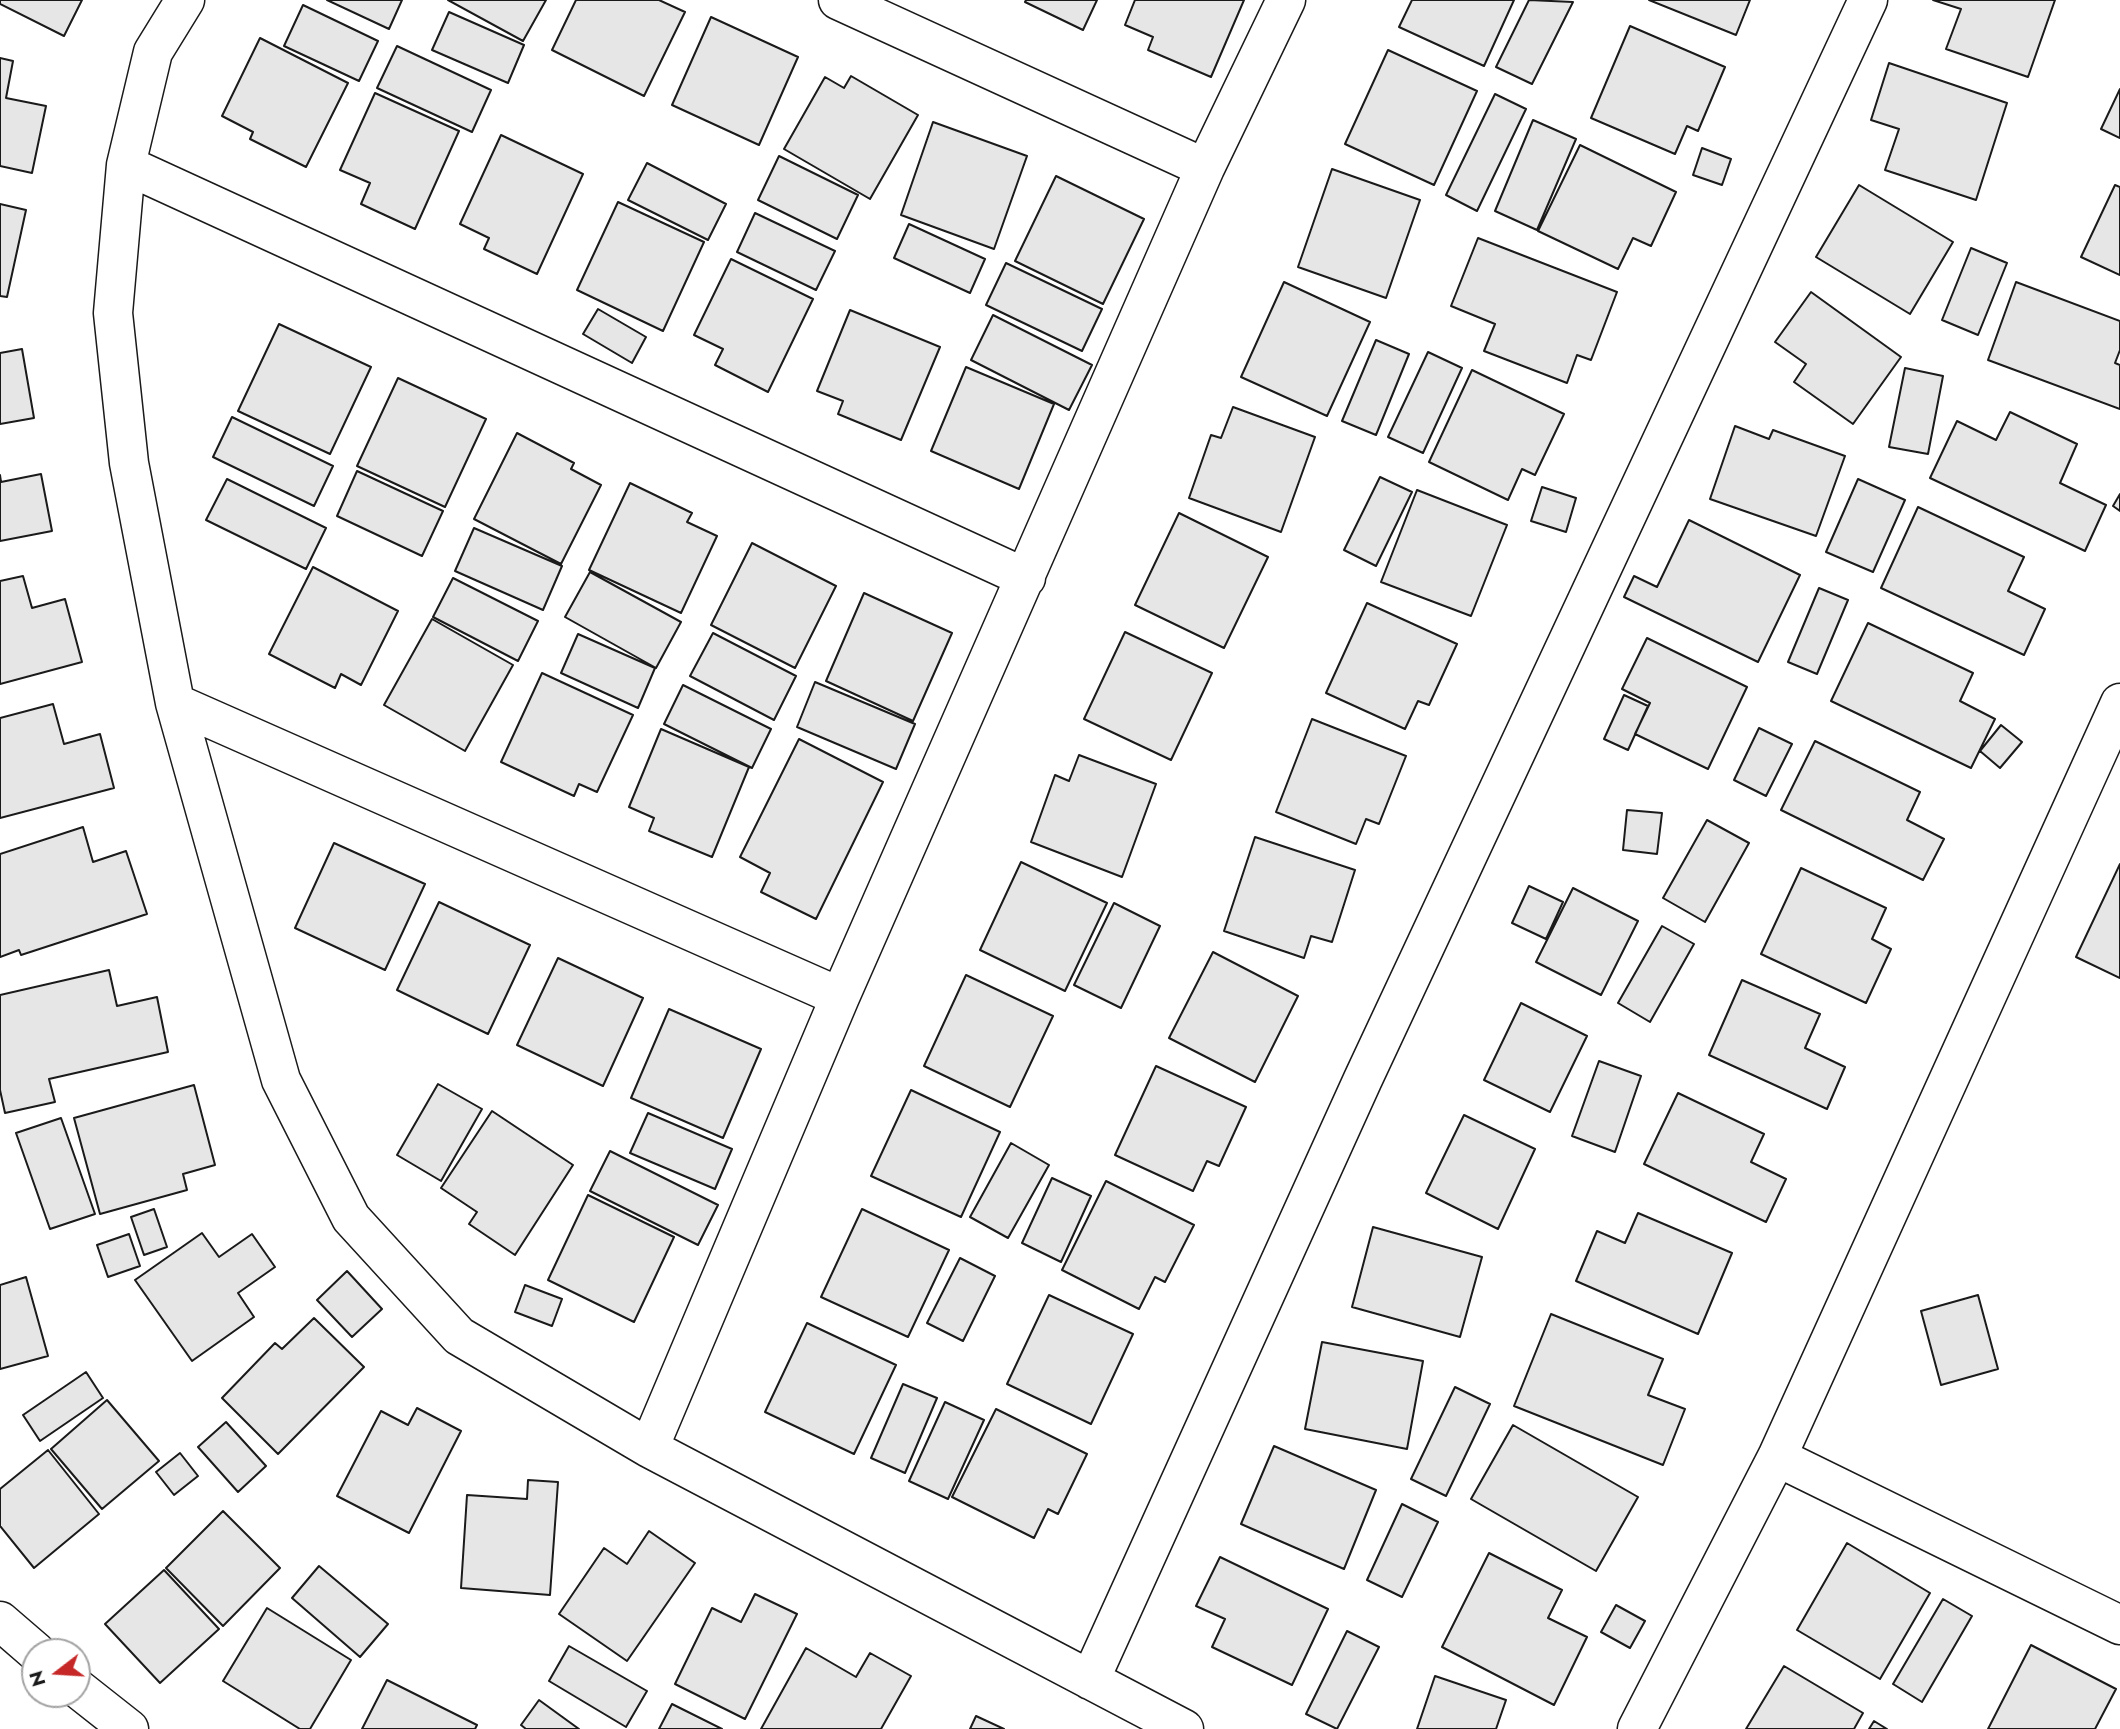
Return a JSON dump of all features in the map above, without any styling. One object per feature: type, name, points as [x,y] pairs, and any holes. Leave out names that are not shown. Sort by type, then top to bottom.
[{"type":"street","points":[[184,0],[153,52],[126,165],[113,313],[128,463],[175,703],[281,1080],[351,1218],[459,1336],[649,1448],[1184,1729]]},
{"type":"street","points":[[838,0],[1205,168]]},
{"type":"street","points":[[649,1448],[840,997],[1205,168],[1286,0]]},
{"type":"street","points":[[1090,1680],[1363,1079],[1868,0]]},
{"type":"street","points":[[126,165],[1026,578]]},
{"type":"street","points":[[175,703],[840,997]]},
{"type":"street","points":[[1637,1729],[1777,1457],[2120,703]]},
{"type":"street","points":[[1777,1457],[2120,1625]]},
{"type":"street","points":[[0,1621],[21,1639]]},
{"type":"street","points":[[91,1699],[129,1729]]},
{"type":"building","points":[[0,0],[82,0],[64,36],[0,4]]},
{"type":"building","points":[[327,0],[402,0],[389,29]]},
{"type":"building","points":[[448,0],[546,0],[523,41]]},
{"type":"building","points":[[576,0],[659,0],[685,12],[644,96],[552,50]]},
{"type":"building","points":[[1097,0],[1083,30],[1025,2]]},
{"type":"building","points":[[1135,0],[1244,0],[1211,77],[1148,50],[1153,37],[1125,25]]},
{"type":"building","points":[[1412,0],[1514,0],[1484,66],[1399,27]]},
{"type":"building","points":[[1529,0],[1573,2],[1532,84],[1496,67]]},
{"type":"building","points":[[1649,0],[1750,0],[1736,35]]},
{"type":"building","points":[[1933,0],[2055,0],[2028,77],[1946,49],[1961,9]]},
{"type":"building","points":[[303,5],[378,41],[359,81],[284,46]]},
{"type":"building","points":[[449,12],[524,45],[508,83],[432,50]]},
{"type":"building","points":[[711,17],[798,57],[759,145],[672,105]]},
{"type":"building","points":[[1630,26],[1725,67],[1698,131],[1687,126],[1675,154],[1591,118]]},
{"type":"building","points":[[260,38],[348,83],[306,167],[250,139],[253,132],[222,116]]},
{"type":"building","points":[[397,46],[491,90],[472,132],[377,88]]},
{"type":"building","points":[[1388,50],[1477,91],[1434,185],[1345,144]]},
{"type":"building","points":[[0,58],[13,61],[6,98],[46,106],[32,173],[0,166]]},
{"type":"building","points":[[1889,63],[2007,103],[1976,200],[1885,170],[1899,129],[1871,120]]},
{"type":"building","points":[[851,76],[918,115],[870,199],[784,149],[825,77],[844,88]]},
{"type":"building","points":[[2120,89],[2120,138],[2101,129]]},
{"type":"building","points":[[375,93],[459,131],[415,229],[361,204],[370,183],[340,170]]},
{"type":"building","points":[[1495,94],[1526,109],[1477,211],[1446,195]]},
{"type":"building","points":[[1533,120],[1576,139],[1537,230],[1495,211]]},
{"type":"building","points":[[933,122],[1027,156],[994,249],[901,215]]},
{"type":"building","points":[[501,135],[583,174],[537,274],[484,249],[489,238],[460,224]]},
{"type":"building","points":[[1580,145],[1676,192],[1651,246],[1633,238],[1618,269],[1538,231]]},
{"type":"building","points":[[1702,148],[1731,159],[1722,185],[1693,175]]},
{"type":"building","points":[[779,156],[858,195],[837,239],[758,200]]},
{"type":"building","points":[[647,163],[726,204],[708,240],[628,200]]},
{"type":"building","points":[[1332,169],[1420,200],[1386,298],[1298,267]]},
{"type":"building","points":[[1056,176],[1144,219],[1103,304],[1015,261]]},
{"type":"building","points":[[1859,185],[1953,242],[1910,314],[1816,257]]},
{"type":"building","points":[[2115,185],[2120,187],[2120,275],[2081,257]]},
{"type":"building","points":[[618,202],[704,242],[663,331],[577,290]]},
{"type":"building","points":[[0,204],[26,210],[7,297],[0,296]]},
{"type":"building","points":[[755,213],[835,251],[816,290],[737,252]]},
{"type":"building","points":[[909,224],[985,259],[970,293],[894,258]]},
{"type":"building","points":[[1478,238],[1617,292],[1591,360],[1577,355],[1567,383],[1484,351],[1495,324],[1451,306]]},
{"type":"building","points":[[1971,248],[2007,263],[1978,335],[1942,320]]},
{"type":"building","points":[[731,259],[813,299],[768,392],[715,365],[723,349],[694,335]]},
{"type":"building","points":[[1006,263],[1102,309],[1082,351],[986,305]]},
{"type":"building","points":[[1284,282],[1370,322],[1327,416],[1241,377]]},
{"type":"building","points":[[2016,282],[2120,321],[2120,350],[2115,363],[2120,365],[2120,409],[1988,360]]},
{"type":"building","points":[[1811,292],[1901,357],[1853,424],[1794,382],[1806,364],[1775,342]]},
{"type":"building","points":[[598,309],[646,337],[632,363],[583,334]]},
{"type":"building","points":[[850,310],[940,347],[901,440],[838,414],[843,401],[817,391]]},
{"type":"building","points":[[993,315],[1092,365],[1069,410],[971,360]]},
{"type":"building","points":[[279,324],[371,367],[330,454],[238,411]]},
{"type":"building","points":[[1376,340],[1409,354],[1376,435],[1342,421]]},
{"type":"building","points":[[22,349],[34,418],[0,424],[0,353]]},
{"type":"building","points":[[1428,352],[1462,368],[1423,453],[1388,437]]},
{"type":"building","points":[[966,367],[1054,404],[1019,489],[931,451]]},
{"type":"building","points":[[1905,368],[1943,376],[1928,454],[1889,447]]},
{"type":"building","points":[[1472,370],[1564,414],[1535,475],[1522,469],[1508,500],[1429,462]]},
{"type":"building","points":[[398,378],[486,419],[445,507],[357,466]]},
{"type":"building","points":[[1233,407],[1315,437],[1281,532],[1189,498],[1211,435],[1221,438]]},
{"type":"building","points":[[2010,412],[2077,444],[2060,483],[2106,505],[2085,551],[1930,478],[1957,421],[1996,440]]},
{"type":"building","points":[[232,417],[333,466],[314,506],[213,457]]},
{"type":"building","points":[[1735,426],[1769,439],[1773,430],[1845,456],[1816,536],[1710,499]]},
{"type":"building","points":[[517,433],[574,463],[571,469],[601,485],[561,564],[474,519]]},
{"type":"building","points":[[357,471],[443,511],[422,556],[337,516]]},
{"type":"building","points":[[41,474],[52,531],[0,541],[0,475],[1,482]]},
{"type":"building","points":[[1380,477],[1412,492],[1376,566],[1344,550]]},
{"type":"building","points":[[227,479],[326,528],[306,569],[206,520]]},
{"type":"building","points":[[1858,479],[1905,500],[1873,572],[1826,552]]},
{"type":"building","points":[[630,483],[692,513],[687,522],[717,536],[681,613],[589,570]]},
{"type":"building","points":[[1542,487],[1576,498],[1566,532],[1531,521]]},
{"type":"building","points":[[1417,490],[1507,525],[1471,616],[1381,582]]},
{"type":"building","points":[[2120,494],[2120,511],[2113,506]]},
{"type":"building","points":[[1918,507],[2024,557],[2008,591],[2045,609],[2024,655],[1881,588]]},
{"type":"building","points":[[1179,513],[1268,557],[1224,648],[1135,605]]},
{"type":"building","points":[[1689,520],[1800,575],[1758,662],[1624,597],[1634,576],[1657,587]]},
{"type":"building","points":[[474,528],[562,566],[543,610],[455,571]]},
{"type":"building","points":[[752,543],[836,586],[795,668],[711,625]]},
{"type":"building","points":[[313,567],[398,611],[361,685],[341,674],[335,688],[269,654]]},
{"type":"building","points":[[590,572],[681,622],[656,668],[565,617]]},
{"type":"building","points":[[23,576],[32,608],[65,599],[82,662],[0,684],[0,581]]},
{"type":"building","points":[[453,578],[538,621],[518,661],[433,617]]},
{"type":"building","points":[[1819,588],[1848,600],[1817,674],[1788,662]]},
{"type":"building","points":[[864,593],[952,633],[913,721],[826,681]]},
{"type":"building","points":[[1367,603],[1457,644],[1429,705],[1418,701],[1405,729],[1326,693]]},
{"type":"building","points":[[432,619],[513,665],[465,751],[384,705]]},
{"type":"building","points":[[1868,623],[1973,673],[1960,701],[1995,719],[1971,768],[1831,701]]},
{"type":"building","points":[[1125,632],[1212,673],[1171,760],[1084,719]]},
{"type":"building","points":[[713,633],[796,676],[774,720],[690,676]]},
{"type":"building","points":[[578,634],[655,668],[638,708],[561,673]]},
{"type":"building","points":[[1647,638],[1747,687],[1708,769],[1635,734],[1650,703],[1622,689]]},
{"type":"building","points":[[542,673],[633,715],[597,792],[579,784],[574,796],[501,762]]},
{"type":"building","points":[[815,682],[915,724],[896,769],[797,727]]},
{"type":"building","points":[[683,685],[771,729],[752,768],[664,724]]},
{"type":"building","points":[[1624,695],[1648,706],[1628,750],[1604,739]]},
{"type":"building","points":[[53,704],[64,744],[100,734],[114,788],[0,818],[0,718]]},
{"type":"building","points":[[1312,719],[1406,756],[1379,824],[1366,819],[1356,844],[1276,812]]},
{"type":"building","points":[[2001,725],[2022,742],[2000,768],[1980,751]]},
{"type":"building","points":[[1759,728],[1792,744],[1766,796],[1734,780]]},
{"type":"building","points":[[661,729],[749,767],[712,857],[649,831],[654,818],[629,807]]},
{"type":"building","points":[[799,739],[883,782],[816,919],[761,892],[770,873],[740,857]]},
{"type":"building","points":[[1815,741],[1920,792],[1907,820],[1944,839],[1923,880],[1781,810]]},
{"type":"building","points":[[1079,755],[1156,784],[1122,877],[1031,842],[1055,775],[1069,781]]},
{"type":"building","points":[[1627,810],[1662,813],[1657,854],[1623,850]]},
{"type":"building","points":[[1707,820],[1749,843],[1705,922],[1663,898]]},
{"type":"building","points":[[83,827],[93,862],[126,851],[147,914],[21,955],[19,950],[0,957],[0,854]]},
{"type":"building","points":[[1255,837],[1355,870],[1332,942],[1311,936],[1304,958],[1224,931]]},
{"type":"building","points":[[334,843],[425,884],[385,970],[295,928]]},
{"type":"building","points":[[1021,862],[1107,903],[1065,991],[980,950]]},
{"type":"building","points":[[2120,864],[2120,978],[2076,957]]},
{"type":"building","points":[[1801,868],[1886,908],[1872,939],[1891,949],[1866,1003],[1761,954]]},
{"type":"building","points":[[1529,886],[1563,902],[1546,939],[1512,923]]},
{"type":"building","points":[[1573,888],[1638,921],[1601,995],[1536,962]]},
{"type":"building","points":[[439,902],[530,945],[488,1034],[397,990]]},
{"type":"building","points":[[1114,903],[1160,926],[1121,1008],[1074,985]]},
{"type":"building","points":[[1662,926],[1694,944],[1650,1022],[1618,1003]]},
{"type":"building","points":[[1213,952],[1298,996],[1255,1082],[1169,1038]]},
{"type":"building","points":[[558,958],[643,998],[603,1086],[517,1045]]},
{"type":"building","points":[[109,970],[117,1006],[157,997],[168,1052],[49,1079],[55,1102],[5,1113],[0,1090],[0,995]]},
{"type":"building","points":[[966,975],[1053,1016],[1010,1107],[924,1066]]},
{"type":"building","points":[[1742,980],[1820,1014],[1805,1048],[1845,1067],[1827,1109],[1709,1055]]},
{"type":"building","points":[[1521,1003],[1587,1036],[1550,1112],[1484,1080]]},
{"type":"building","points":[[669,1009],[761,1049],[723,1138],[631,1098]]},
{"type":"building","points":[[1599,1061],[1641,1076],[1615,1152],[1572,1136]]},
{"type":"building","points":[[1156,1066],[1246,1107],[1219,1166],[1207,1161],[1193,1191],[1115,1155]]},
{"type":"building","points":[[438,1084],[482,1109],[441,1181],[397,1155]]},
{"type":"building","points":[[194,1085],[215,1165],[183,1174],[187,1190],[100,1214],[74,1118]]},
{"type":"building","points":[[911,1090],[1000,1132],[961,1217],[871,1176]]},
{"type":"building","points":[[1678,1093],[1764,1134],[1751,1162],[1786,1179],[1766,1222],[1644,1164]]},
{"type":"building","points":[[492,1111],[573,1165],[515,1255],[469,1224],[477,1212],[441,1188]]},
{"type":"building","points":[[648,1113],[732,1149],[715,1189],[630,1153]]},
{"type":"building","points":[[1464,1115],[1535,1149],[1498,1229],[1426,1193]]},
{"type":"building","points":[[61,1118],[95,1214],[50,1229],[16,1133]]},
{"type":"building","points":[[1011,1143],[1049,1165],[1008,1238],[970,1217]]},
{"type":"building","points":[[610,1151],[718,1205],[698,1245],[590,1191]]},
{"type":"building","points":[[1052,1178],[1091,1196],[1061,1262],[1022,1243]]},
{"type":"building","points":[[1106,1181],[1194,1225],[1165,1282],[1155,1277],[1139,1309],[1062,1270]]},
{"type":"building","points":[[588,1195],[674,1237],[634,1322],[548,1280]]},
{"type":"building","points":[[154,1209],[167,1247],[144,1255],[131,1217]]},
{"type":"building","points":[[862,1209],[949,1250],[908,1337],[821,1297]]},
{"type":"building","points":[[1638,1213],[1732,1253],[1698,1334],[1576,1281],[1597,1231],[1625,1243]]},
{"type":"building","points":[[1373,1227],[1482,1257],[1460,1337],[1352,1307]]},
{"type":"building","points":[[202,1233],[219,1257],[252,1234],[275,1267],[238,1293],[254,1317],[192,1361],[135,1280]]},
{"type":"building","points":[[129,1234],[140,1266],[108,1277],[97,1245]]},
{"type":"building","points":[[960,1258],[995,1276],[963,1341],[927,1323]]},
{"type":"building","points":[[347,1271],[382,1309],[352,1337],[317,1300]]},
{"type":"building","points":[[26,1277],[48,1356],[0,1369],[0,1285]]},
{"type":"building","points":[[525,1285],[562,1299],[552,1326],[515,1312]]},
{"type":"building","points":[[1049,1295],[1133,1334],[1091,1424],[1007,1384]]},
{"type":"building","points":[[1978,1295],[1998,1369],[1941,1385],[1921,1311]]},
{"type":"building","points":[[1551,1314],[1663,1359],[1648,1395],[1685,1409],[1663,1465],[1514,1406]]},
{"type":"building","points":[[314,1318],[364,1367],[278,1454],[222,1398],[275,1343],[282,1349]]},
{"type":"building","points":[[807,1323],[896,1365],[854,1454],[765,1412]]},
{"type":"building","points":[[1322,1342],[1423,1361],[1407,1449],[1305,1429]]},
{"type":"building","points":[[86,1372],[103,1398],[40,1441],[23,1415]]},
{"type":"building","points":[[903,1384],[937,1398],[905,1473],[871,1458]]},
{"type":"building","points":[[1455,1387],[1490,1404],[1446,1496],[1411,1479]]},
{"type":"building","points":[[107,1400],[159,1461],[102,1509],[51,1449]]},
{"type":"building","points":[[945,1402],[984,1420],[948,1499],[909,1481]]},
{"type":"building","points":[[417,1408],[461,1431],[409,1533],[337,1496],[381,1411],[408,1425]]},
{"type":"building","points":[[996,1409],[1087,1454],[1058,1514],[1048,1509],[1034,1538],[952,1497]]},
{"type":"building","points":[[226,1422],[266,1466],[238,1492],[198,1447]]},
{"type":"building","points":[[1513,1425],[1638,1497],[1596,1571],[1471,1499]]},
{"type":"building","points":[[1274,1446],[1376,1490],[1344,1569],[1241,1524]]},
{"type":"building","points":[[48,1450],[99,1514],[34,1568],[0,1526],[0,1489]]},
{"type":"building","points":[[180,1453],[198,1476],[174,1495],[156,1472]]},
{"type":"building","points":[[528,1480],[558,1482],[550,1595],[461,1588],[467,1495],[527,1499]]},
{"type":"building","points":[[1402,1504],[1438,1522],[1402,1597],[1367,1580]]},
{"type":"building","points":[[223,1511],[280,1568],[223,1626],[166,1568]]},
{"type":"building","points":[[649,1531],[695,1563],[627,1661],[559,1614],[604,1548],[627,1564]]},
{"type":"building","points":[[1847,1543],[1930,1593],[1880,1679],[1797,1630]]},
{"type":"building","points":[[1489,1553],[1562,1590],[1548,1618],[1587,1637],[1554,1705],[1442,1647]]},
{"type":"building","points":[[1220,1557],[1328,1609],[1292,1685],[1212,1647],[1225,1619],[1196,1606]]},
{"type":"building","points":[[319,1566],[388,1624],[360,1657],[292,1598]]},
{"type":"building","points":[[164,1570],[219,1629],[160,1683],[105,1624]]},
{"type":"building","points":[[755,1594],[797,1614],[745,1719],[675,1684],[712,1608],[741,1622]]},
{"type":"building","points":[[1943,1599],[1972,1616],[1922,1702],[1893,1684]]},
{"type":"building","points":[[1616,1605],[1645,1621],[1630,1648],[1601,1632]]},
{"type":"building","points":[[267,1608],[351,1660],[310,1729],[300,1729],[223,1681]]},
{"type":"building","points":[[1347,1631],[1379,1647],[1337,1729],[1306,1714]]},
{"type":"building","points":[[2031,1645],[2116,1689],[2095,1729],[1988,1729]]},
{"type":"building","points":[[569,1646],[647,1691],[626,1727],[549,1681]]},
{"type":"building","points":[[806,1648],[856,1677],[870,1653],[911,1676],[881,1729],[761,1729]]},
{"type":"building","points":[[1784,1666],[1863,1713],[1854,1729],[1746,1729]]},
{"type":"building","points":[[1435,1676],[1506,1700],[1496,1729],[1417,1729]]},
{"type":"building","points":[[387,1680],[477,1725],[475,1729],[362,1729]]},
{"type":"building","points":[[539,1700],[579,1729],[526,1729],[521,1725]]},
{"type":"building","points":[[672,1704],[722,1729],[659,1729]]},
{"type":"building","points":[[976,1716],[1004,1729],[970,1729]]},
{"type":"building","points":[[1874,1721],[1887,1729],[1869,1729]]}]
